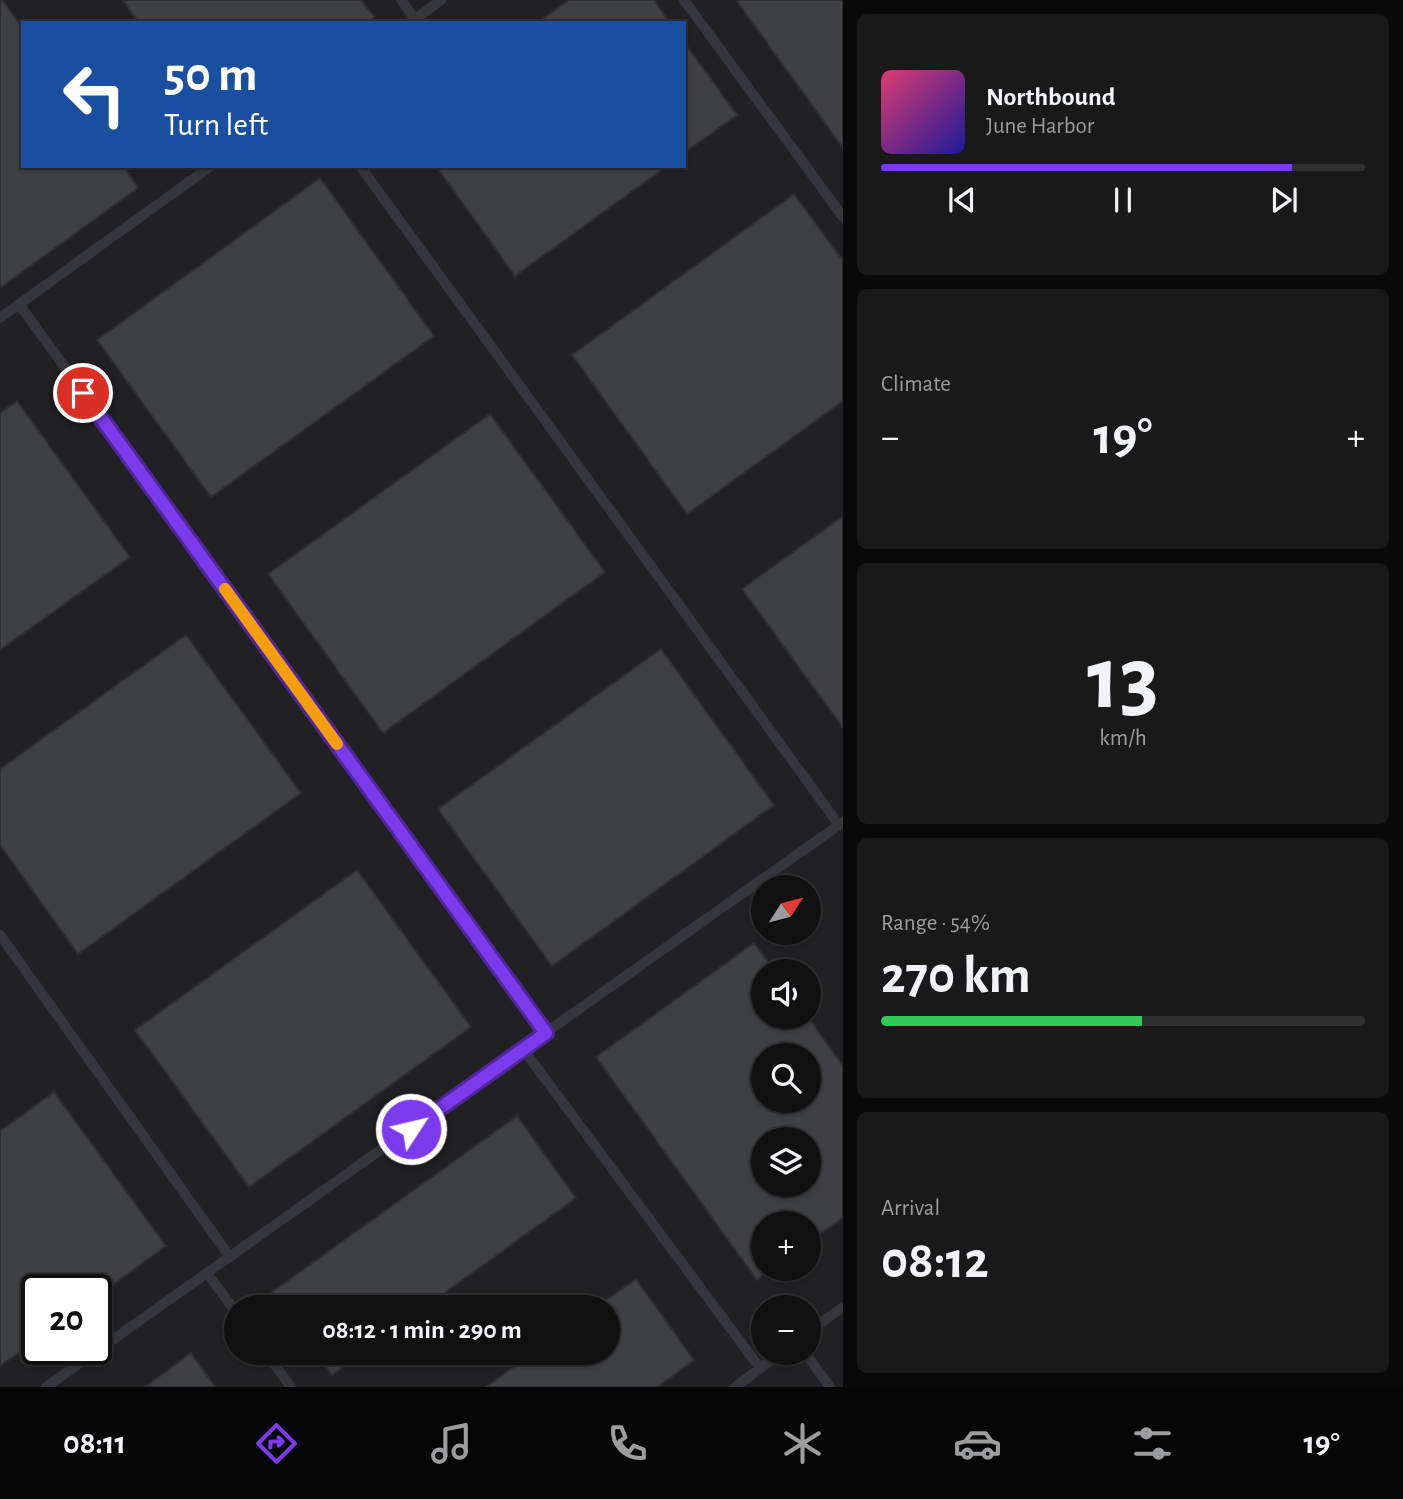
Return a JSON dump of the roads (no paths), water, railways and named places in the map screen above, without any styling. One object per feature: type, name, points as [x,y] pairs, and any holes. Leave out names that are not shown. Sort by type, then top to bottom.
[{"type":"lane","points":[[401,0],[412,21],[441,0]]},
{"type":"lane","points":[[684,0],[843,218]]},
{"type":"lane","points":[[0,318],[208,168]]},
{"type":"lane","points":[[46,1387],[841,824],[361,168]]},
{"type":"lane","points":[[19,304],[546,1033]]},
{"type":"lane","points":[[0,935],[230,1256]]},
{"type":"lane","points":[[523,1049],[760,1368]]},
{"type":"lane","points":[[207,1273],[224,1296]]},
{"type":"lane","points":[[821,1323],[843,1307]]},
{"type":"lane","points":[[275,1365],[291,1387]]},
{"type":"lane","points":[[735,1387],[764,1365]]},
{"type":"lane","points":[[814,1365],[830,1387]]}]
